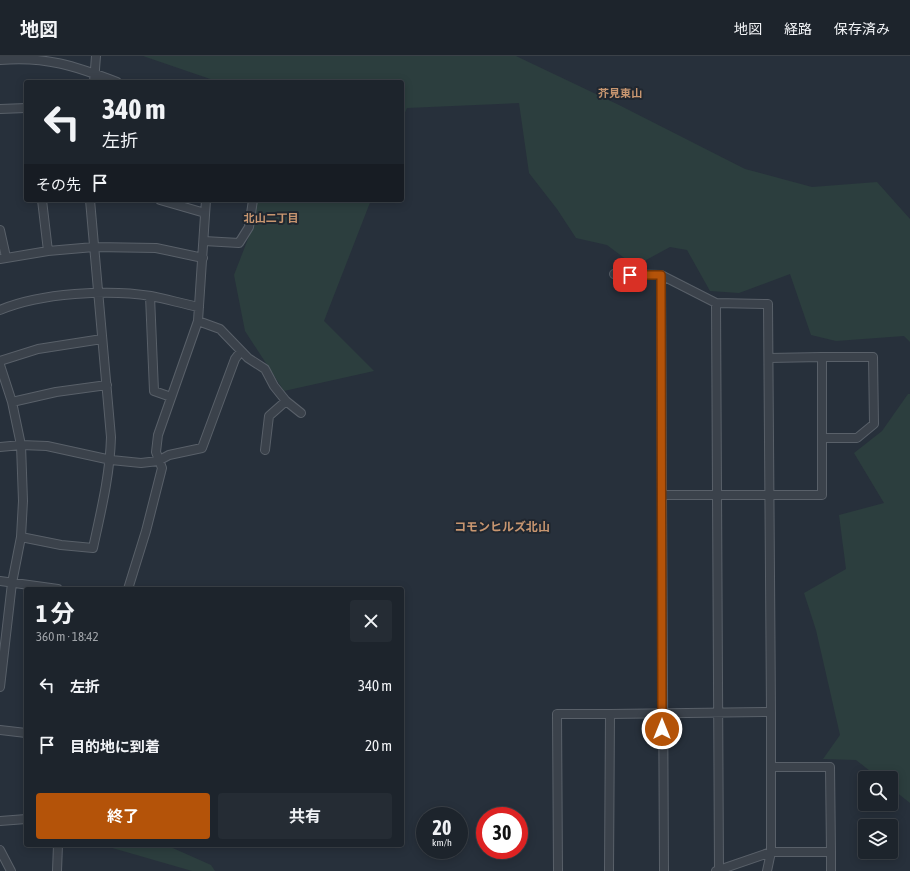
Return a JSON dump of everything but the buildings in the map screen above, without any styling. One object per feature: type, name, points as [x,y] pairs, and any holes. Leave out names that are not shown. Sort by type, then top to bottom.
[{"type":"street","points":[[94,78],[96,56]]},
{"type":"street","points":[[0,60],[21,57],[46,59],[70,64],[94,78],[106,80]]},
{"type":"street","points":[[0,109],[24,108]]},
{"type":"street","points":[[42,202],[48,251]]},
{"type":"street","points":[[22,537],[62,545],[93,548],[111,460],[111,437],[107,385],[90,202]]},
{"type":"street","points":[[167,202],[205,213]]},
{"type":"street","points":[[129,587],[146,531],[162,468],[158,461],[156,452],[158,435],[198,321],[206,202]]},
{"type":"street","points":[[204,241],[239,243],[249,227],[253,202]]},
{"type":"street","points":[[0,230],[3,258],[48,251],[94,247],[156,248],[203,258]]},
{"type":"street","points":[[614,274],[661,275],[716,303],[768,304],[772,767],[771,852],[768,867],[772,871]]},
{"type":"street","points":[[661,275],[662,713],[664,871]]},
{"type":"street","points":[[0,310],[32,300],[98,293],[150,296],[199,307]]},
{"type":"street","points":[[150,296],[154,391],[171,397]]},
{"type":"street","points":[[716,303],[718,713],[717,871],[771,852],[831,852]]},
{"type":"street","points":[[198,321],[220,329],[241,351],[265,369],[274,386],[286,401],[301,413]]},
{"type":"street","points":[[0,361],[38,349],[102,339]]},
{"type":"street","points":[[0,447],[21,445],[47,446],[111,460],[141,463],[158,461],[169,456],[202,448],[235,359],[241,351]]},
{"type":"street","points":[[662,495],[822,495],[822,357]]},
{"type":"street","points":[[769,358],[873,357],[874,424],[857,438],[822,438]]},
{"type":"street","points":[[0,365],[12,402],[21,445],[24,501],[22,537],[12,583],[0,687]]},
{"type":"street","points":[[12,402],[56,392],[107,385]]},
{"type":"street","points":[[265,450],[269,416],[286,401]]},
{"type":"street","points":[[0,581],[43,587]]},
{"type":"street","points":[[558,871],[557,714],[771,712]]},
{"type":"street","points":[[609,871],[610,714]]},
{"type":"street","points":[[0,730],[24,733]]},
{"type":"street","points":[[772,767],[830,767],[830,871]]},
{"type":"street","points":[[0,821],[24,819]]},
{"type":"street","points":[[57,871],[58,847]]},
{"type":"street","points":[[0,850],[11,871]]},
{"type":"shaded area","points":[[143,56],[516,56],[619,105],[745,169],[812,187],[877,182],[910,219],[910,342],[904,336],[836,341],[811,335],[790,274],[739,293],[710,291],[687,250],[670,247],[635,266],[607,245],[576,238],[557,209],[529,173],[519,103],[407,108],[404,115],[404,80],[213,80]]},
{"type":"shaded area","points":[[257,202],[370,202],[324,321],[374,371],[284,391],[245,331],[234,275],[251,231]]},
{"type":"shaded area","points":[[908,394],[910,394],[910,803],[898,794],[898,771],[870,771],[856,760],[823,759],[840,735],[816,630],[804,593],[846,569],[839,515],[884,503],[854,453],[882,431]]},
{"type":"shaded area","points":[[109,847],[170,847],[211,865],[215,871],[192,871]]},
{"type":"district","name":"芥見東山","points":[[620,93]]},
{"type":"district","name":"北山二丁目","points":[[271,218]]},
{"type":"district","name":"コモンヒルズ北山","points":[[502,527]]},
{"type":"route","points":[[630,275],[661,275],[662,729]]}]
